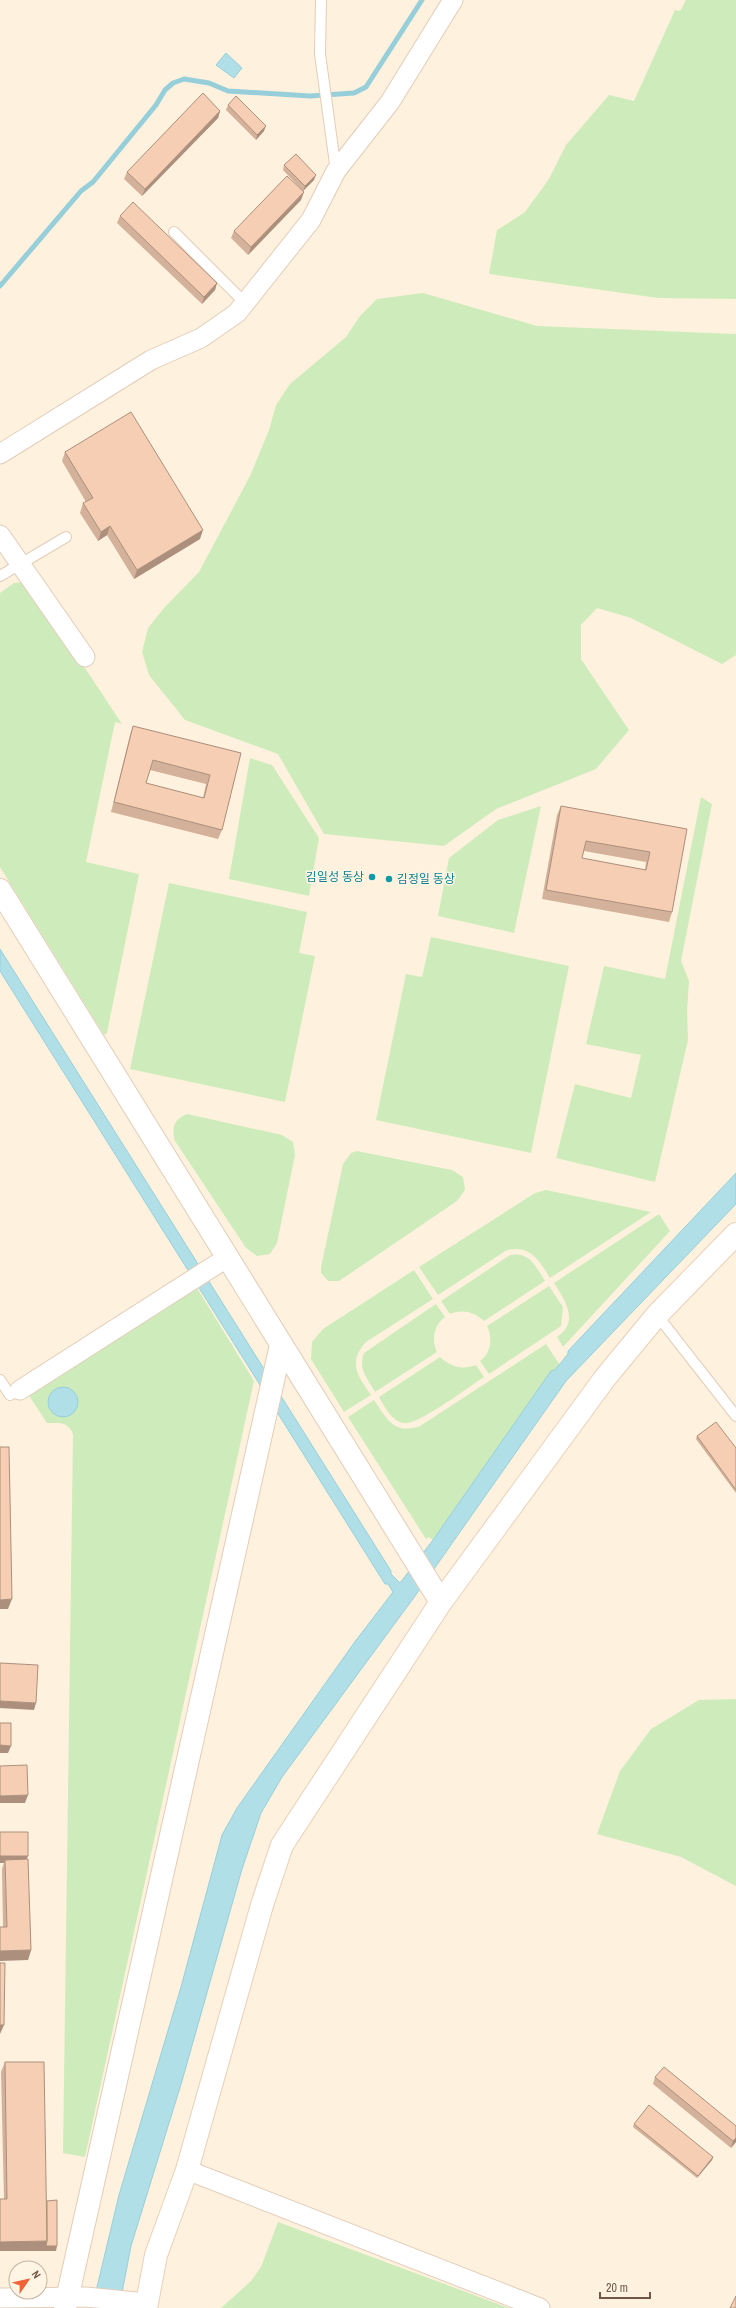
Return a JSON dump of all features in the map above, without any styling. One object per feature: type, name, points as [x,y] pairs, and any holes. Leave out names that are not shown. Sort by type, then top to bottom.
[{"type":"street","points":[[0,454],[151,360],[201,338],[237,313],[311,220],[336,171],[390,102],[453,0]]},
{"type":"street","points":[[0,535],[85,657]]},
{"type":"street","points":[[0,890],[6,911],[228,1257],[441,1602]]},
{"type":"street","points":[[0,2298],[140,2304],[187,2170],[262,1904],[282,1845],[441,1602],[605,1378],[657,1315],[736,1234]]},
{"type":"street","points":[[20,1390],[228,1257]]},
{"type":"street","points":[[73,2301],[281,1345]]},
{"type":"street","points":[[187,2170],[540,2308]]},
{"type":"lane","points":[[321,0],[320,54],[336,171]]},
{"type":"lane","points":[[174,232],[245,303]]},
{"type":"lane","points":[[0,576],[66,537]]},
{"type":"lane","points":[[657,1315],[736,1416]]},
{"type":"lane","points":[[0,1380],[10,1395],[20,1390]]},
{"type":"green space","points":[[686,0],[736,0],[736,299],[658,298],[489,274],[497,230],[525,212],[549,179],[566,145],[609,95],[634,101],[675,10],[680,11]]},
{"type":"green space","points":[[423,293],[537,326],[736,334],[736,655],[722,664],[631,618],[597,608],[581,625],[581,659],[629,730],[596,769],[496,809],[444,846],[324,834],[278,754],[185,720],[149,675],[142,652],[148,628],[164,608],[199,572],[250,476],[269,430],[276,405],[290,384],[346,337],[360,316],[377,299]]},
{"type":"green space","points":[[23,582],[32,588],[122,724],[115,722],[86,862],[139,874],[107,1033],[104,1035],[0,867],[0,593],[14,583]]},
{"type":"green space","points":[[250,758],[272,765],[319,838],[309,896],[229,879]]},
{"type":"green space","points":[[701,797],[712,804],[681,961],[689,981],[687,1011],[688,1040],[655,1182],[556,1158],[575,1084],[631,1098],[641,1055],[586,1044],[604,966],[665,979]]},
{"type":"green space","points":[[541,806],[514,933],[438,916],[449,858],[498,820]]},
{"type":"green space","points":[[169,883],[307,912],[299,953],[315,956],[285,1102],[130,1069]]},
{"type":"green space","points":[[431,937],[569,966],[531,1153],[376,1120],[406,974],[422,977]]},
{"type":"green space","points":[[187,1114],[282,1135],[293,1142],[295,1155],[277,1243],[270,1254],[257,1256],[246,1248],[175,1141],[173,1132],[176,1121]]},
{"type":"green space","points":[[357,1151],[452,1170],[463,1177],[465,1190],[457,1201],[339,1281],[328,1281],[321,1273],[321,1267],[343,1164],[351,1153]]},
{"type":"green space","points":[[546,1190],[651,1212],[550,1278],[542,1265],[533,1255],[522,1250],[507,1250],[438,1295],[419,1267],[535,1193]]},
{"type":"green space","points":[[659,1214],[670,1231],[563,1347],[557,1337],[568,1325],[569,1318],[566,1304],[554,1283]]},
{"type":"green space","points":[[510,1255],[523,1255],[532,1261],[545,1281],[484,1321],[476,1315],[468,1312],[455,1312],[450,1314],[441,1301]]},
{"type":"green space","points":[[414,1270],[433,1299],[366,1342],[357,1356],[356,1369],[362,1382],[371,1395],[344,1412],[311,1359],[312,1342],[323,1329]]},
{"type":"green space","points":[[549,1286],[563,1307],[561,1326],[489,1374],[480,1361],[487,1354],[490,1345],[490,1335],[487,1326]]},
{"type":"green space","points":[[197,1288],[254,1381],[85,2157],[63,2153],[73,1434],[66,1425],[59,1423],[47,1423],[28,1394]]},
{"type":"green space","points":[[436,1304],[445,1317],[436,1328],[434,1343],[437,1352],[375,1392],[364,1373],[362,1359],[364,1353]]},
{"type":"green space","points":[[546,1344],[560,1365],[555,1371],[551,1372],[433,1540],[429,1537],[426,1539],[348,1417],[374,1400],[387,1419],[397,1427],[411,1428],[420,1426]]},
{"type":"green space","points":[[440,1357],[457,1367],[471,1367],[476,1365],[484,1377],[420,1418],[404,1423],[395,1420],[379,1397]]},
{"type":"green space","points":[[736,1699],[736,1886],[681,1857],[597,1834],[620,1771],[651,1729],[699,1700]]},
{"type":"green space","points":[[278,2222],[509,2308],[221,2308],[251,2281],[261,2267]]},
{"type":"water","points":[[226,53],[242,68],[234,78],[216,65]]},
{"type":"water","points":[[0,949],[391,1571],[391,1574],[400,1583],[433,1540],[551,1371],[555,1370],[568,1354],[568,1351],[736,1173],[736,1204],[566,1381],[415,1596],[282,1777],[261,1813],[242,1869],[182,2081],[131,2246],[119,2308],[92,2308],[119,2195],[181,1987],[222,1835],[237,1808],[354,1643],[393,1592],[388,1584],[385,1584],[0,971]]},
{"type":"water","points":[[63,1387],[74,1391],[78,1402],[74,1413],[63,1417],[52,1413],[48,1402],[52,1391]]},
{"type":"building","points":[[203,93],[220,111],[145,189],[127,172]]},
{"type":"building","points":[[236,96],[266,126],[257,135],[228,105]]},
{"type":"building","points":[[296,154],[316,175],[305,186],[284,165]]},
{"type":"building","points":[[287,176],[304,192],[251,247],[234,231]]},
{"type":"building","points":[[133,202],[217,283],[204,297],[120,216]]},
{"type":"building","points":[[131,412],[203,530],[137,570],[110,526],[101,532],[83,503],[93,498],[65,452]]},
{"type":"building","points":[[133,726],[241,753],[222,830],[114,802]],"holes":[[[153,760],[210,775],[204,798],[146,783]]]},
{"type":"building","points":[[561,806],[687,829],[672,912],[546,890]],"holes":[[[586,841],[650,852],[646,870],[582,858]]]},
{"type":"building","points":[[716,1422],[736,1448],[736,1490],[697,1436]]},
{"type":"building","points":[[0,1447],[9,1447],[12,1599],[0,1600]]},
{"type":"building","points":[[0,1663],[38,1665],[36,1703],[0,1701]]},
{"type":"building","points":[[0,1723],[11,1723],[11,1746],[0,1745]]},
{"type":"building","points":[[27,1765],[28,1795],[0,1796],[0,1766]]},
{"type":"building","points":[[0,1832],[28,1832],[28,1856],[0,1856]]},
{"type":"building","points":[[28,1859],[31,1950],[0,1951],[0,1927],[7,1927],[5,1860]]},
{"type":"building","points":[[0,1963],[5,1963],[4,2025],[0,2025]]},
{"type":"building","points":[[5,2062],[44,2062],[47,2241],[0,2242],[0,2199],[7,2199]]},
{"type":"building","points":[[664,2067],[736,2126],[736,2138],[733,2141],[655,2077]]},
{"type":"building","points":[[649,2105],[713,2157],[698,2176],[634,2124]]},
{"type":"building","points":[[57,2200],[57,2246],[46,2246],[47,2201]]},
{"type":"building","points":[[736,2296],[736,2308],[730,2308]]},
{"type":"waterway","points":[[0,286],[81,191],[93,182],[156,105],[165,90],[173,83],[184,79],[209,83],[228,91],[310,96],[354,93],[366,87],[422,0]]},
{"type":"place","name":"김일성 동상","points":[[372,877]]},
{"type":"place","name":"김정일 동상","points":[[389,879]]}]
